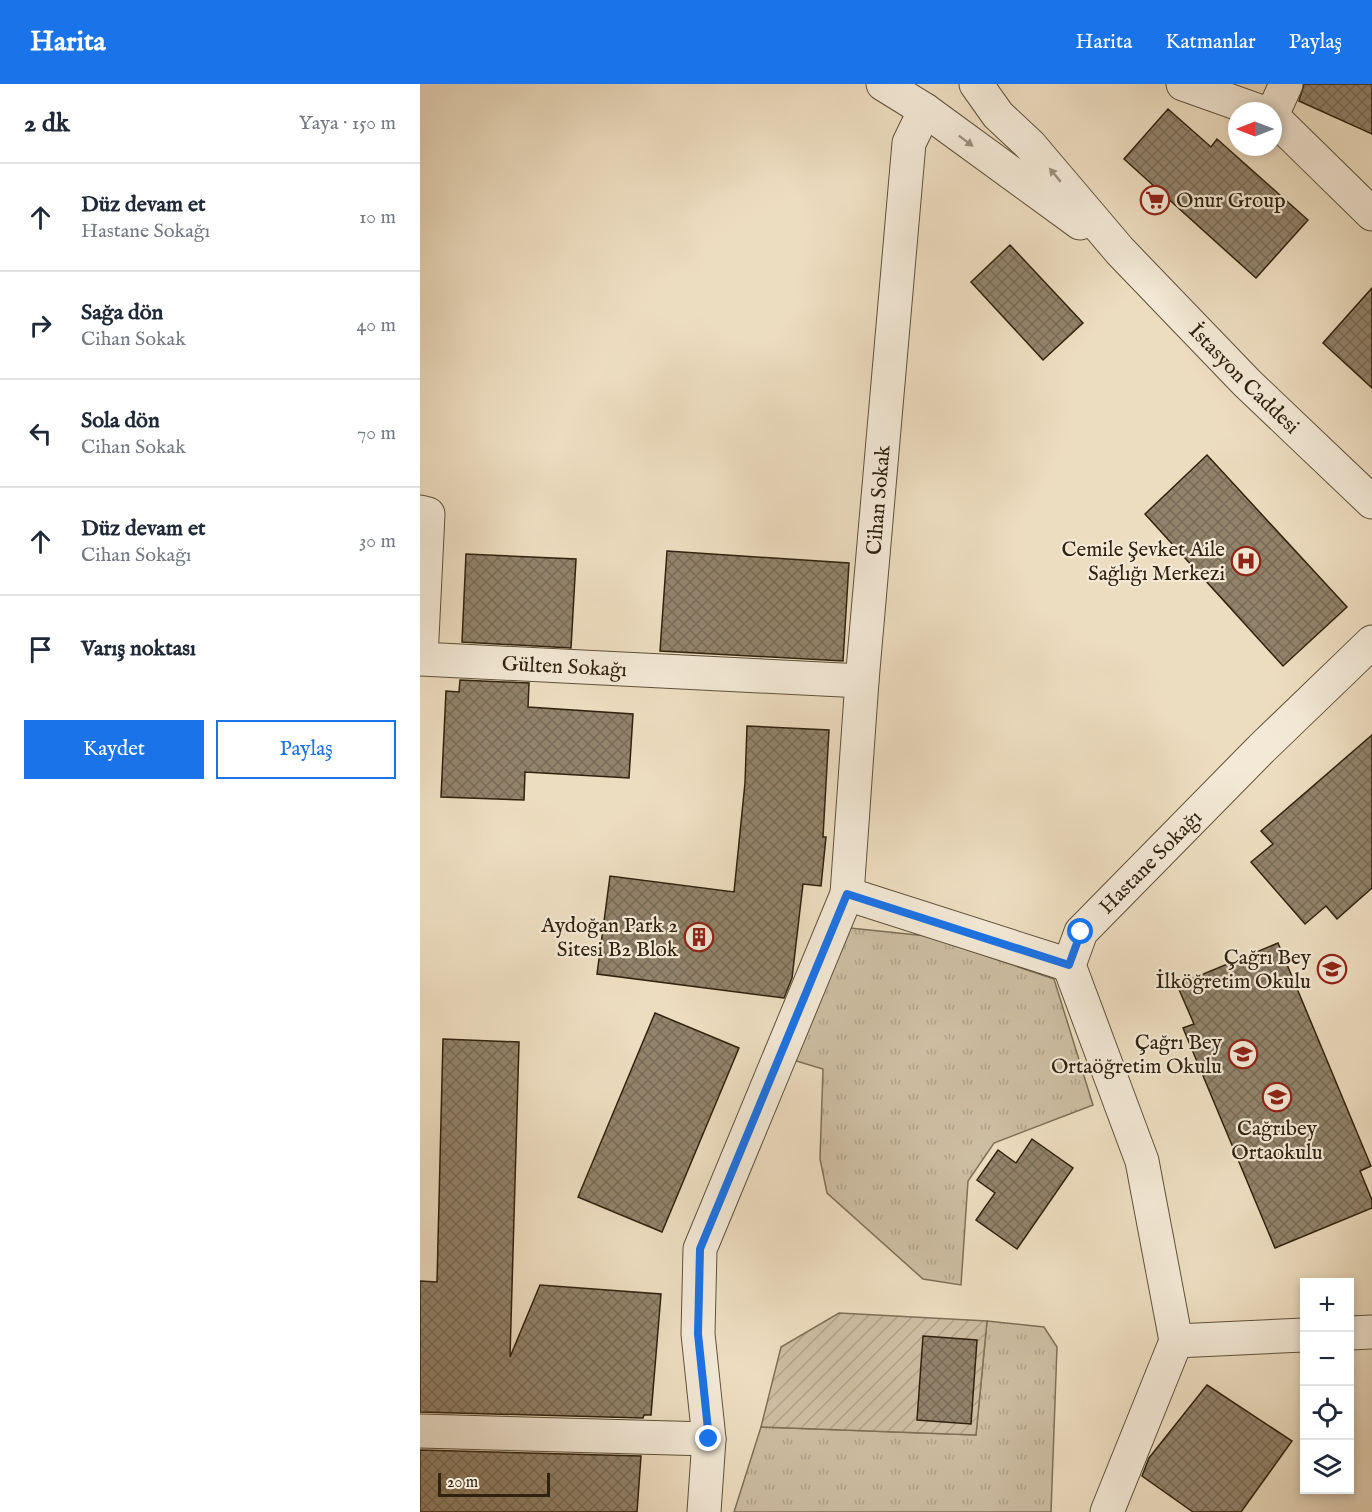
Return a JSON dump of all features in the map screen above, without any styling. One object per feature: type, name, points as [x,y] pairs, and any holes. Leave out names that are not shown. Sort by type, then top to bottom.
[{"type":"street","name":"İstasyon Caddesi","points":[[883,84],[925,110],[1120,252]]},
{"type":"street","points":[[954,84],[998,115]]},
{"type":"street","name":"İstasyon Caddesi","points":[[976,84],[998,115],[1030,145],[1120,252],[1247,382],[1372,502]]},
{"type":"street","points":[[1183,84],[1234,102]]},
{"type":"street","points":[[1278,102],[1286,84]]},
{"type":"street","name":"Cihan Sokak","points":[[704,1512],[709,1439],[698,1334],[700,1249],[847,894],[862,681],[909,143],[925,110]]},
{"type":"street","points":[[1282,124],[1372,214]]},
{"type":"street","name":"Gülten Sokağı","points":[[420,512],[428,514],[421,659],[862,681]]},
{"type":"street","name":"Hastane Sokağı","points":[[1069,965],[1081,932],[1261,750],[1372,642]]},
{"type":"street","points":[[847,894],[1069,965],[1142,1161],[1176,1341],[1107,1512]]},
{"type":"street","points":[[1354,1333],[1372,1332]]},
{"type":"street","points":[[1176,1341],[1300,1335]]},
{"type":"street","points":[[420,1431],[709,1439]]},
{"type":"green space","points":[[850,928],[927,936],[1054,979],[1093,1105],[994,1143],[968,1181],[961,1285],[923,1279],[827,1193],[820,1159],[823,1069],[793,1060]]},
{"type":"green space","points":[[839,1313],[987,1321],[976,1435],[761,1427],[781,1347]]},
{"type":"green space","points":[[987,1321],[1044,1327],[1057,1347],[1051,1512],[734,1512],[761,1427],[976,1435]]},
{"type":"building","points":[[1304,84],[1372,84],[1372,134],[1299,101]]},
{"type":"building","points":[[1168,109],[1211,147],[1217,139],[1228,149],[1228,156],[1236,156],[1308,220],[1256,278],[1124,159]]},
{"type":"building","points":[[1010,245],[1083,323],[1043,360],[971,282]]},
{"type":"building","points":[[1372,288],[1372,388],[1323,343]]},
{"type":"building","name":"Cemile Şevket Aile Sağlığı Merkezi","points":[[1207,455],[1347,607],[1283,666],[1145,514]]},
{"type":"building","points":[[667,551],[849,563],[843,661],[660,651]]},
{"type":"building","points":[[466,554],[576,559],[571,648],[462,642]]},
{"type":"building","points":[[460,680],[529,683],[528,707],[633,714],[629,778],[525,772],[524,800],[441,797],[446,691],[459,692]]},
{"type":"building","points":[[747,726],[829,730],[823,837],[826,837],[821,886],[803,884],[792,978],[784,998],[597,974],[610,876],[734,892],[745,783]]},
{"type":"building","points":[[1372,735],[1372,888],[1337,919],[1326,906],[1305,924],[1251,862],[1273,844],[1261,831]]},
{"type":"building","name":"Cağrıbey Ortaokulu","points":[[1278,943],[1371,1166],[1360,1171],[1372,1200],[1372,1208],[1275,1248],[1183,1028],[1194,1024],[1177,985]]},
{"type":"building","points":[[655,1013],[739,1048],[662,1232],[578,1197]]},
{"type":"building","points":[[443,1039],[519,1042],[510,1357],[540,1285],[661,1294],[651,1415],[644,1415],[643,1418],[420,1412],[420,1281],[437,1282]]},
{"type":"building","points":[[1032,1139],[1073,1168],[1017,1249],[976,1220],[995,1193],[977,1180],[998,1150],[1016,1163]]},
{"type":"building","points":[[923,1336],[977,1340],[971,1424],[917,1420]]},
{"type":"building","points":[[1207,1385],[1292,1441],[1241,1512],[1193,1512],[1142,1476],[1149,1458]]},
{"type":"building","points":[[420,1450],[641,1456],[637,1512],[420,1512]]},
{"type":"place","name":"Onur Group","points":[[1155,200]]},
{"type":"place","name":"Cemile Şevket Aile Sağlığı Merkezi","points":[[1246,561]]},
{"type":"place","name":"Aydoğan Park 2 Sitesi B2 Blok","points":[[699,937]]},
{"type":"place","name":"Çağrı Bey İlköğretim Okulu","points":[[1332,969]]},
{"type":"place","name":"Çağrı Bey Ortaöğretim Okulu","points":[[1243,1054]]},
{"type":"place","name":"Cağrıbey Ortaokulu","points":[[1277,1097]]},
{"type":"route","points":[[709,1439],[698,1334],[700,1249],[847,894],[1069,965],[1081,932]]}]
